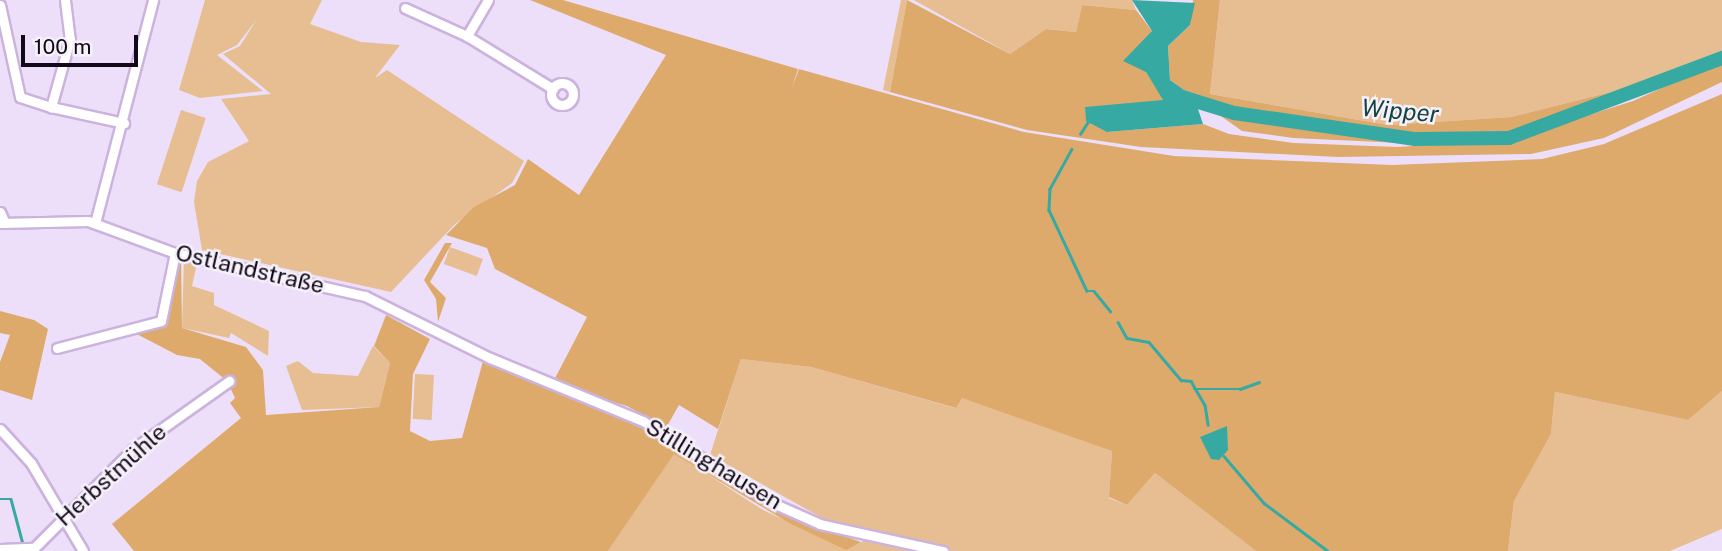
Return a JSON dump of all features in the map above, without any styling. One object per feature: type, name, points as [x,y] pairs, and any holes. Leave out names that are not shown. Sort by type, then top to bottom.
[{"type":"street","points":[[51,107],[70,39],[65,0]]},
{"type":"street","points":[[95,222],[124,123],[153,0]]},
{"type":"street","points":[[467,36],[488,0]]},
{"type":"street","points":[[0,5],[20,97],[51,107],[124,123]]},
{"type":"street","points":[[405,8],[467,36],[553,89]]},
{"type":"street","points":[[0,212],[2,223]]},
{"type":"street","name":"Ostlandstraße","points":[[2,223],[53,218],[95,222],[175,253],[365,296],[490,358]]},
{"type":"street","points":[[57,348],[161,321],[175,253]]},
{"type":"street","name":"Stillinghausen","points":[[490,358],[643,421],[775,504],[820,524],[943,551]]},
{"type":"street","name":"Herbstmühle","points":[[0,549],[23,550],[63,517],[133,449],[225,387]]},
{"type":"street","points":[[0,429],[31,463],[83,551]]},
{"type":"shaded area","points":[[205,0],[322,0],[310,24],[361,42],[400,45],[375,78],[387,70],[524,161],[512,183],[454,225],[391,292],[202,250],[194,202],[197,181],[208,162],[249,141],[221,99],[271,94],[223,54],[240,46],[257,19],[237,45],[217,55],[263,91],[200,98],[179,90]]},
{"type":"shaded area","points":[[530,0],[563,0],[798,69],[792,88],[799,69],[1024,132],[1174,156],[1392,165],[1542,159],[1604,144],[1722,94],[1722,391],[1688,420],[1555,392],[1551,434],[1514,501],[1508,551],[1256,551],[1155,473],[1127,505],[1109,497],[1112,451],[962,398],[956,408],[811,367],[741,359],[718,429],[679,405],[666,428],[627,406],[552,384],[587,317],[495,269],[487,248],[446,235],[474,207],[515,185],[528,159],[579,195],[666,55]]},
{"type":"shaded area","points":[[901,0],[907,0],[890,92],[883,90]]},
{"type":"shaded area","points":[[907,0],[1010,54],[1046,29],[1076,32],[1082,5],[1136,10],[1152,31],[1146,72],[1164,100],[1107,132],[1203,124],[1229,134],[1294,143],[1397,147],[1510,140],[1633,101],[1722,61],[1722,82],[1604,138],[1531,154],[1338,157],[1141,147],[1027,130],[890,92]]},
{"type":"shaded area","points":[[914,0],[1132,0],[1136,10],[1082,5],[1076,32],[1046,29],[1010,54]]},
{"type":"shaded area","points":[[1132,0],[1195,3],[1190,25],[1168,46],[1170,80],[1194,97],[1203,124],[1107,132],[1086,121],[1085,107],[1163,100],[1146,72],[1123,61],[1152,31]]},
{"type":"shaded area","points":[[1193,0],[1220,0],[1210,94],[1388,125],[1511,117],[1623,89],[1722,55],[1629,99],[1508,136],[1402,143],[1293,138],[1242,131],[1170,80],[1168,46],[1190,25]]},
{"type":"shaded area","points":[[1220,0],[1722,0],[1722,55],[1623,89],[1511,117],[1388,125],[1210,94]]},
{"type":"shaded area","points":[[181,110],[206,118],[182,192],[157,184]]},
{"type":"shaded area","points":[[445,243],[452,243],[430,282],[446,298],[438,322],[436,299],[424,280]]},
{"type":"shaded area","points":[[450,247],[483,259],[477,276],[444,264]]},
{"type":"shaded area","points":[[181,257],[182,328],[246,347],[263,370],[266,415],[379,407],[390,363],[374,346],[386,315],[430,339],[413,374],[410,431],[430,441],[462,438],[483,361],[637,421],[803,522],[861,542],[846,550],[789,523],[674,454],[608,551],[134,551],[112,524],[241,418],[230,403],[235,398],[227,381],[200,359],[177,355],[129,330],[161,328]]},
{"type":"shaded area","points":[[184,259],[197,263],[192,286],[214,293],[214,305],[269,331],[268,356],[231,333],[229,338],[182,328]]},
{"type":"shaded area","points":[[0,311],[34,320],[48,329],[32,400],[0,390],[0,362],[10,335],[0,333]]},
{"type":"shaded area","points":[[373,346],[390,363],[379,407],[302,410],[286,366],[298,361],[313,373],[358,376]]},
{"type":"shaded area","points":[[741,359],[811,367],[955,408],[962,398],[1039,421],[1112,451],[1109,498],[1127,505],[1155,473],[1256,551],[951,551],[824,519],[710,455]]},
{"type":"shaded area","points":[[415,374],[434,375],[432,420],[413,419]]},
{"type":"shaded area","points":[[1722,391],[1722,529],[1670,551],[1508,551],[1514,501],[1551,434],[1555,392],[1688,420]]},
{"type":"shaded area","points":[[1227,426],[1228,450],[1219,460],[1211,459],[1200,437]]},
{"type":"shaded area","points":[[674,453],[763,510],[846,549],[866,540],[911,551],[608,551]]},
{"type":"waterway","name":"Wipper","points":[[1179,96],[1234,113],[1415,139],[1509,138],[1722,58]]},
{"type":"waterway","points":[[1080,134],[1089,120]]},
{"type":"waterway","points":[[1072,149],[1050,189],[1049,210],[1087,291],[1094,291],[1110,311]]},
{"type":"waterway","points":[[1118,322],[1127,338],[1149,342],[1181,380],[1191,381],[1205,405],[1208,425]]},
{"type":"waterway","points":[[1194,389],[1240,389],[1259,382]]},
{"type":"waterway","points":[[1224,456],[1264,503],[1328,551]]},
{"type":"waterway","points":[[0,499],[11,499],[23,544]]}]
